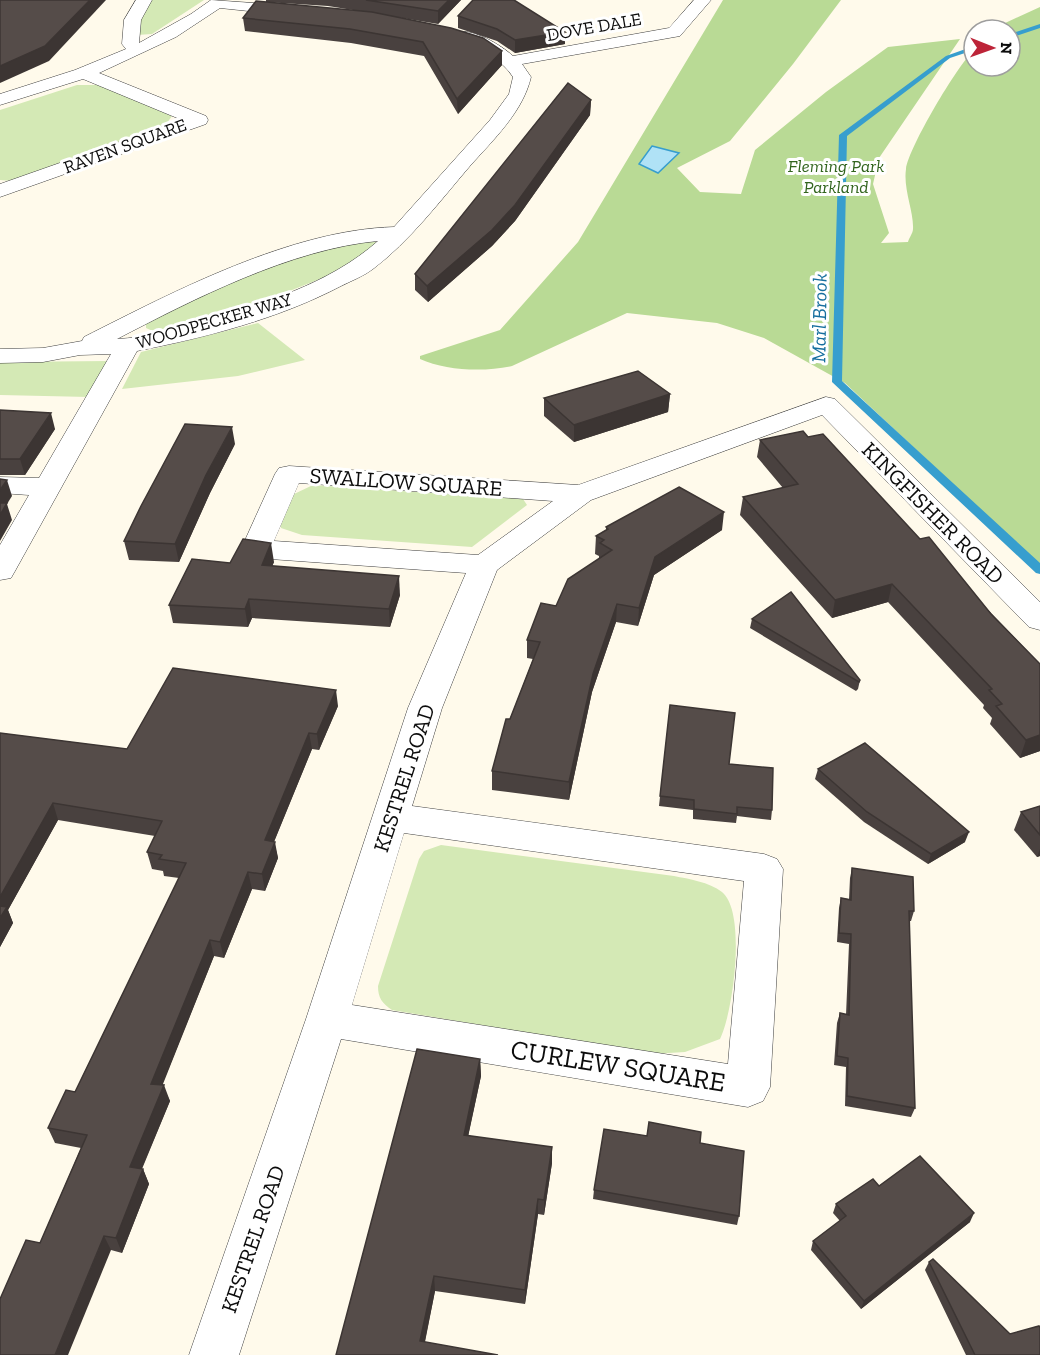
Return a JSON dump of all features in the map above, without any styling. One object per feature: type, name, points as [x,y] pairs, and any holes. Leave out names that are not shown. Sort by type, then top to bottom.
[{"type":"street","points":[[138,50],[130,44],[129,32],[136,10],[144,0]]},
{"type":"street","name":"DOVE DALE","points":[[512,61],[674,32],[704,0]]},
{"type":"street","points":[[0,100],[138,50],[201,15],[219,2],[311,13]]},
{"type":"street","points":[[444,30],[485,45],[512,61]]},
{"type":"street","name":"WOODPECKER WAY","points":[[0,356],[43,355],[80,348],[128,346],[175,336],[264,311],[318,289],[364,265],[400,234],[497,124],[518,94],[522,77],[512,61]]},
{"type":"street","name":"RAVEN SQUARE","points":[[0,191],[199,120],[82,72]]},
{"type":"street","name":"WOODPECKER WAY","points":[[80,348],[210,283],[331,242],[377,233],[400,234]]},
{"type":"street","points":[[0,571],[128,346]]},
{"type":"street","name":"KINGFISHER ROAD","points":[[581,494],[826,405],[1040,620]]},
{"type":"street","name":"SWALLOW SQUARE","points":[[484,565],[256,549],[289,474],[581,494]]},
{"type":"street","points":[[0,486],[49,487]]},
{"type":"street","points":[[484,565],[581,494]]},
{"type":"street","name":"KESTREL ROAD","points":[[214,1355],[327,1019],[426,708],[484,565]]},
{"type":"street","name":"CURLEW SQUARE","points":[[327,1019],[748,1087],[764,869],[392,817]]},
{"type":"green space","points":[[149,0],[204,0],[152,34],[137,35],[137,29]]},
{"type":"green space","name":"Fleming Park Parkland","points":[[723,0],[841,0],[793,64],[730,141],[677,168],[700,192],[741,194],[755,150],[826,92],[888,47],[960,39],[879,158],[873,184],[889,233],[881,243],[908,242],[912,234],[913,222],[905,177],[909,158],[924,126],[957,72],[962,65],[962,78],[1022,78],[1022,18],[1016,18],[1040,7],[1040,566],[845,383],[764,338],[717,323],[627,313],[512,366],[466,369],[442,366],[420,359],[420,356],[500,330],[578,242]]},
{"type":"green space","points":[[77,85],[99,85],[172,116],[164,127],[13,181],[0,180],[0,110]]},
{"type":"green space","points":[[374,240],[378,246],[325,277],[244,309],[198,323],[155,332],[146,328],[146,321],[246,275],[308,253]]},
{"type":"green space","points":[[258,323],[305,360],[238,376],[122,389],[141,352]]},
{"type":"green space","points":[[109,361],[89,397],[0,395],[0,362]]},
{"type":"green space","points":[[313,485],[523,499],[527,505],[472,547],[302,535],[281,528],[279,521],[292,495]]},
{"type":"green space","points":[[441,845],[674,876],[705,883],[722,892],[730,903],[736,940],[733,986],[720,1039],[685,1052],[652,1054],[392,1010],[381,1000],[378,986],[419,859],[424,851]]},
{"type":"water","points":[[652,146],[679,153],[658,173],[639,164]]},
{"type":"building","points":[[0,0],[90,0],[45,46],[0,66]]},
{"type":"building","points":[[366,0],[449,0],[438,11]]},
{"type":"building","points":[[473,0],[514,0],[565,32],[515,40],[497,29],[458,16]]},
{"type":"building","points":[[256,1],[372,12],[451,28],[483,38],[502,51],[457,99],[423,42],[350,29],[243,18]]},
{"type":"building","points":[[568,83],[591,100],[515,205],[492,230],[427,286],[415,274]]},
{"type":"building","points":[[638,371],[670,394],[574,425],[544,398]]},
{"type":"building","points":[[0,410],[51,413],[20,459],[0,459]]},
{"type":"building","points":[[185,424],[232,427],[206,475],[175,544],[124,541],[141,506]]},
{"type":"building","points":[[803,431],[808,437],[823,434],[920,539],[929,537],[991,614],[1040,664],[1040,735],[1026,740],[996,706],[1002,704],[989,690],[992,689],[892,584],[835,600],[743,497],[798,484],[760,440]]},
{"type":"building","points":[[0,479],[7,480],[0,490]]},
{"type":"building","points":[[679,487],[724,512],[655,557],[639,608],[617,604],[593,674],[569,782],[492,771],[506,719],[510,719],[540,642],[527,640],[541,603],[556,606],[568,579],[612,550],[600,543],[604,540],[596,536],[608,529],[606,527]]},
{"type":"building","points":[[0,503],[7,503],[0,515]]},
{"type":"building","points":[[243,539],[271,543],[262,565],[399,576],[389,609],[249,599],[245,609],[169,605],[192,559],[230,563]]},
{"type":"building","points":[[791,592],[860,680],[859,682],[752,619]]},
{"type":"building","points":[[173,668],[336,690],[317,734],[309,733],[265,840],[275,842],[262,874],[248,872],[220,942],[210,940],[151,1084],[164,1085],[130,1167],[143,1169],[116,1238],[104,1236],[55,1355],[0,1355],[0,1299],[26,1240],[40,1243],[87,1135],[48,1128],[66,1090],[75,1092],[186,863],[159,859],[162,855],[147,852],[162,821],[53,803],[0,897],[0,733],[127,749]]},
{"type":"building","points":[[670,705],[735,713],[729,764],[773,768],[772,810],[737,807],[737,814],[694,809],[694,800],[660,796]]},
{"type":"building","points":[[865,743],[969,832],[931,854],[867,812],[818,769]]},
{"type":"building","points":[[1040,806],[1040,835],[1021,812]]},
{"type":"building","points":[[852,868],[913,877],[914,911],[909,911],[915,1108],[847,1096],[848,1058],[837,1056],[840,1013],[849,1015],[851,934],[839,933],[841,898],[851,900]]},
{"type":"building","points":[[0,906],[7,907],[0,918]]},
{"type":"building","points":[[417,1049],[480,1059],[464,1135],[552,1147],[544,1200],[538,1199],[525,1290],[434,1276],[420,1341],[498,1355],[336,1355]]},
{"type":"building","points":[[649,1122],[701,1132],[700,1143],[744,1151],[739,1216],[594,1190],[604,1129],[647,1136]]},
{"type":"building","points":[[920,1156],[974,1213],[864,1301],[813,1241],[846,1216],[836,1204],[873,1179],[879,1186]]},
{"type":"building","points":[[933,1259],[1010,1334],[1039,1326],[1040,1355],[975,1355],[929,1262]]},
{"type":"waterway","name":"Marl Brook","points":[[1022,32],[1040,26]]},
{"type":"waterway","name":"Marl Brook","points":[[962,52],[948,57],[843,135],[837,382],[1040,570]]}]
